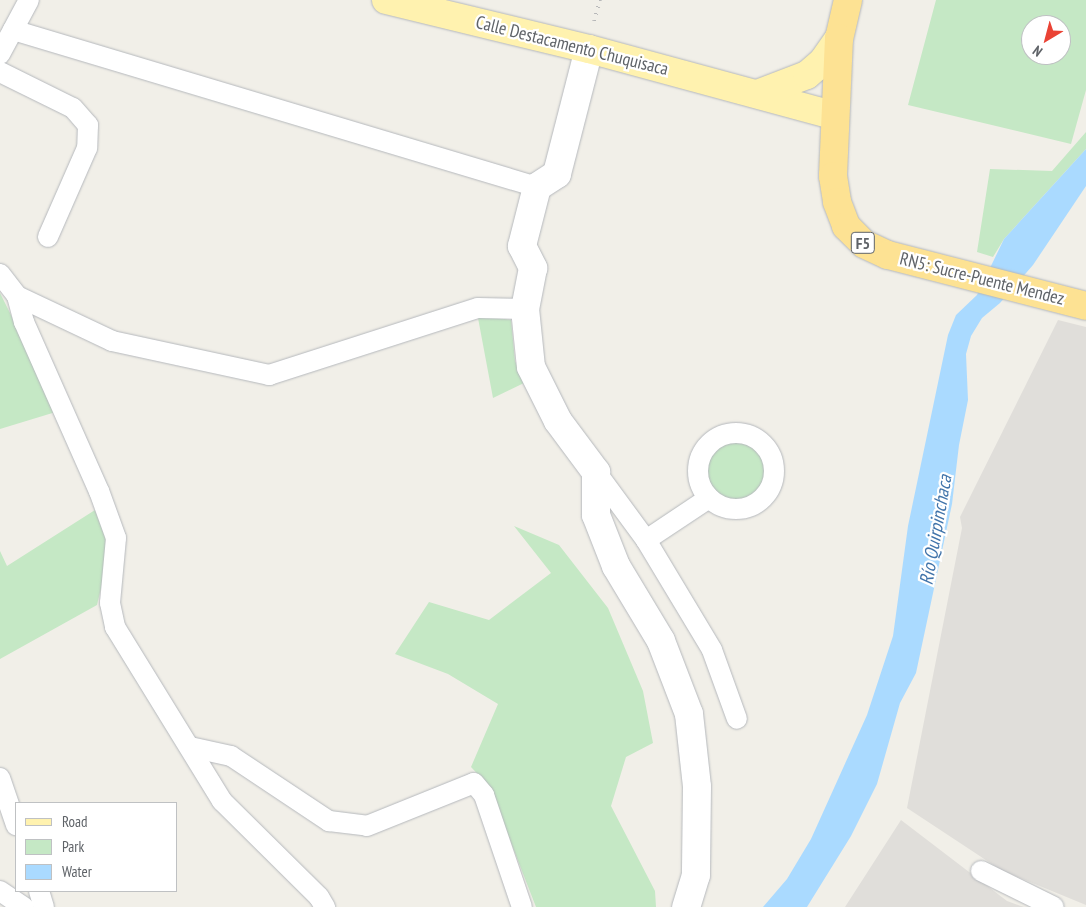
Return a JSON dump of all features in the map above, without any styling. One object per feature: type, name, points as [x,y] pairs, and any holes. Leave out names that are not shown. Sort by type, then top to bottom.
[{"type":"highway","name":"RN5: Sucre-Puente Mendez","points":[[848,0],[838,38],[833,176],[837,202],[846,226],[864,244],[888,255],[1078,303]]},
{"type":"main road","name":"Calle Destacamento Chuquisaca","points":[[386,0],[589,49],[834,116]]},
{"type":"main road","points":[[757,94],[807,75],[838,38]]},
{"type":"street","points":[[0,54],[29,0]]},
{"type":"street","points":[[13,30],[537,187]]},
{"type":"street","points":[[589,49],[557,174],[537,187],[522,246],[533,268],[525,309],[531,367],[558,421],[646,540],[712,650],[737,719]]},
{"type":"street","points":[[0,72],[73,108],[88,125],[87,148],[48,237]]},
{"type":"street","points":[[0,274],[17,296],[24,322],[99,491],[116,538],[110,603],[115,627],[222,801],[319,897],[325,907]]},
{"type":"street","points":[[17,296],[112,341],[268,375],[478,308],[525,309]]},
{"type":"street","points":[[596,472],[596,516],[616,566],[662,642],[689,714],[698,786],[696,875],[686,907]]},
{"type":"street","points":[[646,540],[709,498]]},
{"type":"street","points":[[190,747],[231,756],[330,820],[367,826],[474,783],[484,795],[522,907]]},
{"type":"street","points":[[0,778],[15,822]]},
{"type":"street","points":[[981,871],[1054,907]]},
{"type":"street","points":[[0,891],[24,907]]},
{"type":"street","points":[[39,892],[44,907]]},
{"type":"shaded area","points":[[1058,320],[1086,327],[1086,905],[1001,870],[907,808],[962,528],[960,517]]},
{"type":"shaded area","points":[[901,820],[1007,901],[1024,907],[845,907]]},
{"type":"green space","points":[[936,0],[1086,0],[1086,90],[1071,144],[908,105]]},
{"type":"green space","points":[[1086,132],[1086,149],[1004,239],[993,257],[977,252],[990,169],[1052,171]]},
{"type":"green space","points":[[0,293],[59,411],[0,429]]},
{"type":"green space","points":[[491,317],[511,320],[515,361],[524,383],[493,398],[478,318]]},
{"type":"green space","points":[[736,440],[748,442],[758,449],[765,459],[767,471],[765,483],[758,493],[748,500],[736,502],[724,500],[714,493],[707,483],[705,471],[707,459],[714,449],[724,442]]},
{"type":"green space","points":[[95,510],[110,551],[97,605],[0,659],[0,551],[7,566]]},
{"type":"green space","points":[[514,526],[559,545],[608,608],[643,691],[653,743],[626,757],[611,806],[655,891],[656,907],[536,907],[489,786],[471,767],[498,704],[448,674],[395,654],[429,602],[489,620],[551,573]]},
{"type":"water","name":"Río Quirpinchaca","points":[[1086,149],[1086,186],[1033,265],[1000,303],[982,318],[971,336],[966,354],[968,400],[959,445],[952,504],[916,673],[900,703],[877,784],[851,836],[807,907],[763,907],[787,879],[811,839],[867,715],[893,636],[908,526],[948,335],[956,315],[977,295],[1004,239]]},
{"type":"railway","points":[[594,21],[600,0]]}]
